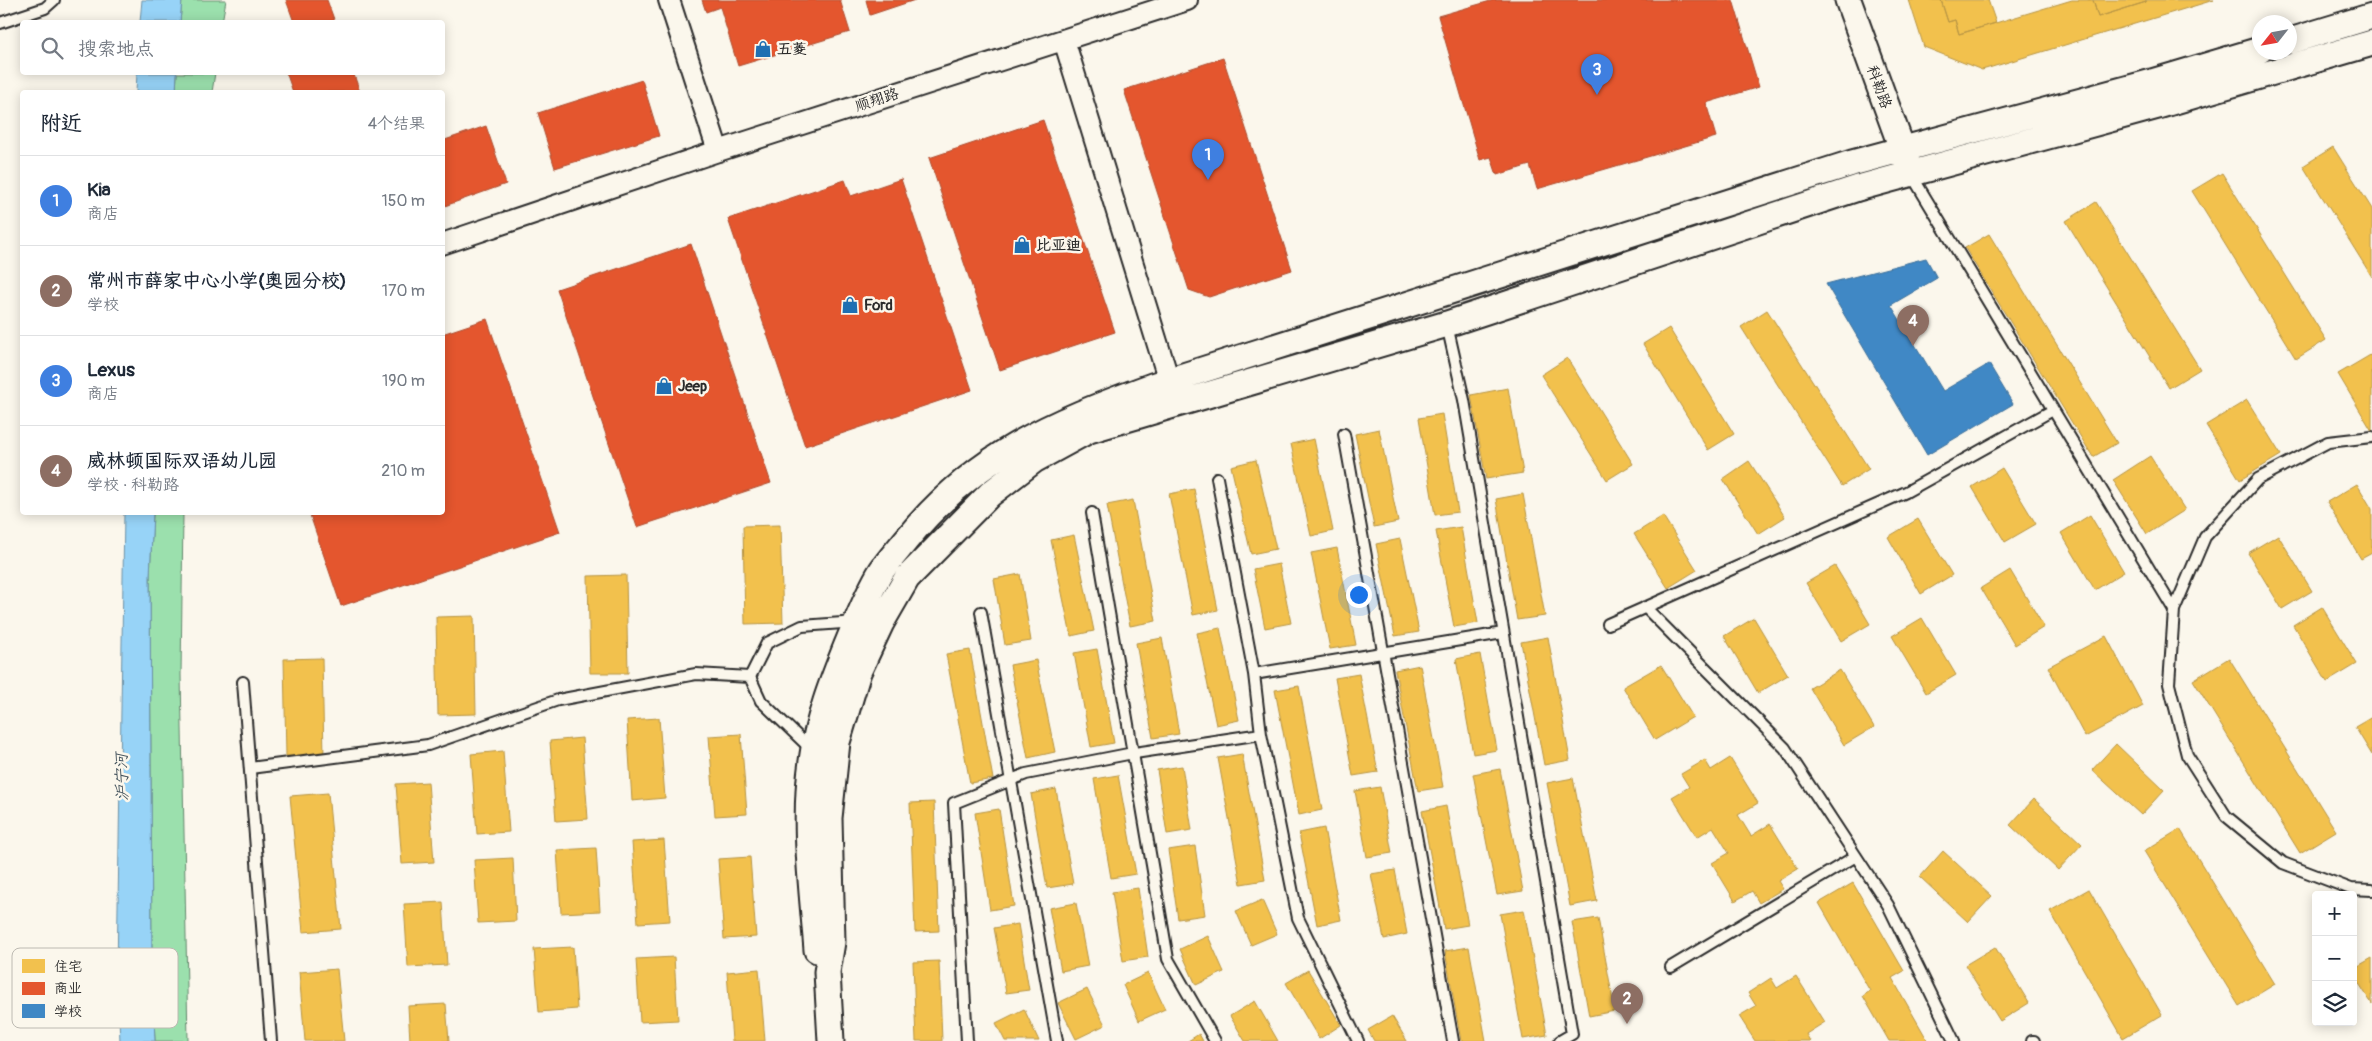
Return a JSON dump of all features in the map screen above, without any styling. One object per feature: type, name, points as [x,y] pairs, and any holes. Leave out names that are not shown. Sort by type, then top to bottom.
[{"type":"street","points":[[669,0],[718,151]]},
{"type":"street","name":"顺翔路","points":[[445,243],[718,151],[1187,0]]},
{"type":"street","name":"科勒路","points":[[1848,0],[1911,174]]},
{"type":"street","points":[[2297,39],[2372,16]]},
{"type":"street","points":[[1064,40],[1169,381]]},
{"type":"street","points":[[831,1041],[827,972],[832,942],[829,818],[837,742],[858,672],[881,623],[907,578],[990,494],[1034,460],[1089,430],[1447,324],[1858,188],[2158,106],[2372,43]]},
{"type":"street","points":[[827,972],[817,952],[808,838],[814,752],[828,691],[857,622],[882,570],[929,513],[973,473],[1018,443],[1077,414],[1169,381],[1852,163],[1902,151],[2252,52]]},
{"type":"lane","points":[[0,22],[45,8],[54,0]]},
{"type":"lane","points":[[1911,174],[2174,610]]},
{"type":"lane","points":[[1447,324],[1464,400],[1572,1034],[1560,1041]]},
{"type":"lane","points":[[1608,624],[1906,492],[2053,410]]},
{"type":"lane","points":[[1344,434],[1453,1041]]},
{"type":"lane","points":[[2372,437],[2328,442],[2258,479],[2205,537],[2174,610],[2169,684],[2187,755],[2226,816],[2283,863],[2351,889],[2372,890]]},
{"type":"lane","points":[[1217,478],[1254,674],[1261,734],[1298,918],[1358,1041]]},
{"type":"lane","points":[[1092,513],[1168,959],[1215,1041]]},
{"type":"lane","points":[[1645,607],[1784,748],[1888,905],[1954,1041]]},
{"type":"lane","points":[[981,612],[1057,1041]]},
{"type":"lane","points":[[750,677],[767,643],[802,626],[857,622]]},
{"type":"lane","points":[[1254,674],[1503,633]]},
{"type":"lane","points":[[250,768],[428,745],[558,700],[696,674],[750,677]]},
{"type":"lane","points":[[750,677],[761,701],[814,752]]},
{"type":"lane","points":[[243,682],[271,1041]]},
{"type":"lane","points":[[967,1041],[954,803],[1026,774],[1133,753],[1261,734]]},
{"type":"lane","points":[[1671,967],[1856,856]]},
{"type":"green space","points":[[182,0],[226,0],[222,20],[180,20]]},
{"type":"green space","points":[[177,75],[215,75],[212,90],[176,90]]},
{"type":"green space","points":[[153,515],[183,515],[181,675],[188,1041],[155,1041],[154,1028],[178,1028],[178,948],[152,948],[150,576]]},
{"type":"water","points":[[142,0],[182,0],[180,20],[140,20]]},
{"type":"water","points":[[137,75],[177,75],[176,90],[136,90]]},
{"type":"water","name":"沪宁河","points":[[124,515],[153,515],[150,576],[152,948],[117,948]]},
{"type":"water","points":[[119,1028],[154,1028],[155,1041],[120,1041]]},
{"type":"building: 住宅","points":[[1909,0],[1941,0],[1948,22],[1955,20],[1959,34],[2072,0],[2093,0],[2098,17],[2146,2],[2146,0],[2214,0],[1982,70],[1924,47]]},
{"type":"building: 住宅","points":[[1941,0],[1988,0],[1996,23],[1959,34],[1955,20],[1948,22]]},
{"type":"building: 住宅","points":[[2093,0],[2146,0],[2146,2],[2098,17]]},
{"type":"building: 住宅","points":[[2333,147],[2372,209],[2372,277],[2303,166]]},
{"type":"building: 住宅","points":[[2222,173],[2326,340],[2296,359],[2192,191]]},
{"type":"building: 住宅","points":[[2096,202],[2200,369],[2169,388],[2066,221]]},
{"type":"building: 住宅","points":[[1989,234],[2117,443],[2093,457],[1965,248]]},
{"type":"building: 住宅","points":[[1767,310],[1869,469],[1842,486],[1741,327]]},
{"type":"building: 住宅","points":[[1669,328],[1734,434],[1708,450],[1643,344]]},
{"type":"building: 住宅","points":[[2372,354],[2372,431],[2338,374]]},
{"type":"building: 住宅","points":[[1567,358],[1633,464],[1607,480],[1541,375]]},
{"type":"building: 住宅","points":[[1508,388],[1523,473],[1486,479],[1471,395]]},
{"type":"building: 住宅","points":[[2247,400],[2281,455],[2240,480],[2206,425]]},
{"type":"building: 住宅","points":[[1442,414],[1458,512],[1435,515],[1419,418]]},
{"type":"building: 住宅","points":[[1379,429],[1398,522],[1374,527],[1355,434]]},
{"type":"building: 住宅","points":[[1314,439],[1333,531],[1311,536],[1291,444]]},
{"type":"building: 住宅","points":[[2150,456],[2185,510],[2147,534],[2113,480]]},
{"type":"building: 住宅","points":[[1256,460],[1276,549],[1251,554],[1231,466]]},
{"type":"building: 住宅","points":[[1749,461],[1785,517],[1758,534],[1723,479]]},
{"type":"building: 住宅","points":[[2002,468],[2036,524],[2005,542],[1972,487]]},
{"type":"building: 住宅","points":[[2357,484],[2372,509],[2372,553],[2361,559],[2327,502]]},
{"type":"building: 住宅","points":[[1194,489],[1218,610],[1193,615],[1169,494]]},
{"type":"building: 住宅","points":[[1523,494],[1545,616],[1517,620],[1496,499]]},
{"type":"building: 住宅","points":[[1133,500],[1156,621],[1130,626],[1107,505]]},
{"type":"building: 住宅","points":[[2090,515],[2124,572],[2095,590],[2061,533]]},
{"type":"building: 住宅","points":[[1663,516],[1697,570],[1668,588],[1634,534]]},
{"type":"building: 住宅","points":[[1918,519],[1952,575],[1921,594],[1888,537]]},
{"type":"building: 住宅","points":[[780,525],[783,623],[745,624],[743,526]]},
{"type":"building: 住宅","points":[[1461,527],[1478,623],[1454,627],[1436,531]]},
{"type":"building: 住宅","points":[[1074,535],[1094,631],[1071,636],[1051,540]]},
{"type":"building: 住宅","points":[[2278,535],[2312,591],[2282,609],[2248,553]]},
{"type":"building: 住宅","points":[[1400,539],[1419,632],[1395,636],[1376,544]]},
{"type":"building: 住宅","points":[[1337,548],[1356,645],[1330,649],[1311,553]]},
{"type":"building: 住宅","points":[[1279,564],[1291,623],[1265,628],[1253,569]]},
{"type":"building: 住宅","points":[[1835,566],[1870,624],[1841,641],[1806,583]]},
{"type":"building: 住宅","points":[[2010,570],[2044,627],[2015,645],[1981,588]]},
{"type":"building: 住宅","points":[[1020,574],[1031,641],[1005,645],[994,579]]},
{"type":"building: 住宅","points":[[626,575],[628,673],[590,673],[588,576]]},
{"type":"building: 住宅","points":[[2322,607],[2357,664],[2327,682],[2293,625]]},
{"type":"building: 住宅","points":[[474,616],[476,714],[438,715],[436,617]]},
{"type":"building: 住宅","points":[[1754,618],[1788,675],[1758,693],[1724,636]]},
{"type":"building: 住宅","points":[[1922,618],[1956,675],[1926,693],[1892,636]]},
{"type":"building: 住宅","points":[[1220,628],[1239,720],[1216,725],[1197,633]]},
{"type":"building: 住宅","points":[[2106,636],[2143,706],[2085,737],[2048,667]]},
{"type":"building: 住宅","points":[[1548,637],[1570,760],[1544,765],[1521,642]]},
{"type":"building: 住宅","points":[[1162,638],[1179,734],[1153,738],[1136,643]]},
{"type":"building: 住宅","points":[[1097,649],[1114,743],[1091,747],[1074,653]]},
{"type":"building: 住宅","points":[[970,650],[993,779],[970,783],[946,654]]},
{"type":"building: 住宅","points":[[1480,654],[1497,750],[1473,754],[1456,659]]},
{"type":"building: 住宅","points":[[322,658],[324,756],[286,756],[284,659]]},
{"type":"building: 住宅","points":[[2229,658],[2336,831],[2300,853],[2193,680]]},
{"type":"building: 住宅","points":[[1036,660],[1055,752],[1028,758],[1010,665]]},
{"type":"building: 住宅","points":[[1420,665],[1443,787],[1418,791],[1395,670]]},
{"type":"building: 住宅","points":[[1661,665],[1693,717],[1655,740],[1623,687]]},
{"type":"building: 住宅","points":[[1840,670],[1874,727],[1844,745],[1810,688]]},
{"type":"building: 住宅","points":[[1359,674],[1378,772],[1353,776],[1335,678]]},
{"type":"building: 住宅","points":[[1299,686],[1322,810],[1299,815],[1275,690]]},
{"type":"building: 住宅","points":[[2372,717],[2372,755],[2355,727]]},
{"type":"building: 住宅","points":[[659,718],[665,798],[632,801],[627,720]]},
{"type":"building: 住宅","points":[[741,734],[747,814],[715,816],[709,736]]},
{"type":"building: 住宅","points":[[582,738],[588,819],[556,821],[550,741]]},
{"type":"building: 住宅","points":[[2116,744],[2164,790],[2141,815],[2092,770]]},
{"type":"building: 住宅","points":[[503,751],[509,832],[477,834],[471,754]]},
{"type":"building: 住宅","points":[[1242,754],[1265,880],[1241,884],[1218,758]]},
{"type":"building: 住宅","points":[[1730,758],[1758,803],[1738,815],[1751,836],[1770,824],[1798,869],[1778,881],[1783,889],[1759,903],[1752,891],[1735,901],[1712,863],[1729,853],[1713,827],[1697,837],[1672,797],[1689,787],[1681,774],[1705,760],[1711,770]]},
{"type":"building: 住宅","points":[[1182,766],[1192,830],[1167,834],[1157,770]]},
{"type":"building: 住宅","points":[[1500,769],[1523,891],[1497,895],[1473,774]]},
{"type":"building: 住宅","points":[[1118,775],[1136,874],[1111,878],[1094,779]]},
{"type":"building: 住宅","points":[[1573,778],[1597,901],[1570,906],[1547,783]]},
{"type":"building: 住宅","points":[[428,782],[434,862],[402,864],[396,784]]},
{"type":"building: 住宅","points":[[1380,787],[1392,853],[1367,857],[1355,791]]},
{"type":"building: 住宅","points":[[1056,789],[1073,884],[1047,888],[1031,794]]},
{"type":"building: 住宅","points":[[328,793],[341,929],[303,932],[290,796]]},
{"type":"building: 住宅","points":[[2034,799],[2082,844],[2058,870],[2010,825]]},
{"type":"building: 住宅","points":[[934,802],[939,931],[915,932],[910,803]]},
{"type":"building: 住宅","points":[[1446,806],[1468,925],[1444,929],[1422,811]]},
{"type":"building: 住宅","points":[[999,809],[1014,906],[990,910],[975,813]]},
{"type":"building: 住宅","points":[[1324,828],[1341,920],[1317,925],[1299,833]]},
{"type":"building: 住宅","points":[[2180,829],[2275,984],[2239,1006],[2144,851]]},
{"type":"building: 住宅","points":[[664,840],[670,921],[638,923],[632,842]]},
{"type":"building: 住宅","points":[[1195,846],[1205,915],[1178,919],[1168,850]]},
{"type":"building: 住宅","points":[[596,848],[600,911],[561,913],[557,850]]},
{"type":"building: 住宅","points":[[1943,851],[1992,896],[1968,922],[1920,877]]},
{"type":"building: 住宅","points":[[750,857],[756,937],[724,939],[718,859]]},
{"type":"building: 住宅","points":[[513,858],[516,921],[478,923],[474,860]]},
{"type":"building: 住宅","points":[[1395,870],[1407,934],[1384,939],[1371,874]]},
{"type":"building: 住宅","points":[[1853,883],[1904,971],[1892,978],[1928,1041],[1889,1041],[1863,996],[1870,991],[1819,903]]},
{"type":"building: 住宅","points":[[1138,888],[1148,957],[1123,961],[1112,892]]},
{"type":"building: 住宅","points":[[2089,889],[2162,1015],[2123,1038],[2050,911]]},
{"type":"building: 住宅","points":[[1262,900],[1277,934],[1251,945],[1236,911]]},
{"type":"building: 住宅","points":[[443,902],[447,965],[408,967],[404,904]]},
{"type":"building: 住宅","points":[[1076,903],[1088,966],[1061,971],[1049,908]]},
{"type":"building: 住宅","points":[[1524,910],[1547,1035],[1523,1039],[1500,914]]},
{"type":"building: 住宅","points":[[1598,918],[1615,1011],[1589,1016],[1572,922]]},
{"type":"building: 住宅","points":[[1018,924],[1029,990],[1006,993],[994,928]]},
{"type":"building: 住宅","points":[[1208,936],[1224,972],[1196,985],[1180,949]]},
{"type":"building: 住宅","points":[[573,947],[577,1009],[539,1012],[534,949]]},
{"type":"building: 住宅","points":[[1469,947],[1486,1041],[1461,1041],[1445,951]]},
{"type":"building: 住宅","points":[[1995,947],[2029,1003],[2000,1021],[1965,965]]},
{"type":"building: 住宅","points":[[674,957],[678,1020],[640,1022],[636,959]]},
{"type":"building: 住宅","points":[[2372,958],[2372,1004],[2357,980],[2357,967]]},
{"type":"building: 住宅","points":[[939,961],[942,1041],[916,1041],[913,962]]},
{"type":"building: 住宅","points":[[337,969],[344,1041],[305,1041],[299,972]]},
{"type":"building: 住宅","points":[[759,969],[765,1041],[732,1041],[727,972]]},
{"type":"building: 住宅","points":[[1308,970],[1341,1025],[1319,1039],[1286,983]]},
{"type":"building: 住宅","points":[[1148,973],[1165,1009],[1139,1021],[1123,985]]},
{"type":"building: 住宅","points":[[1796,976],[1825,1022],[1806,1034],[1810,1041],[1755,1041],[1739,1016],[1756,1006],[1748,993],[1771,978],[1777,988]]},
{"type":"building: 住宅","points":[[1087,989],[1105,1025],[1076,1039],[1058,1003]]},
{"type":"building: 住宅","points":[[1255,1001],[1278,1041],[1245,1041],[1230,1016]]},
{"type":"building: 住宅","points":[[446,1004],[449,1041],[410,1041],[408,1006]]},
{"type":"building: 住宅","points":[[1024,1009],[1039,1041],[1005,1041],[996,1023]]},
{"type":"building: 住宅","points":[[1392,1016],[1407,1041],[1374,1041],[1368,1030]]},
{"type":"building: 住宅","points":[[1199,1034],[1203,1041],[1188,1041]]},
{"type":"building: 商业","points":[[286,0],[327,0],[334,20],[293,20]]},
{"type":"building: 商业","name":"五菱","points":[[702,0],[840,0],[850,32],[738,66],[720,7],[706,12]]},
{"type":"building: 商业","points":[[866,0],[915,0],[870,15]]},
{"type":"building: 商业","points":[[1494,0],[1733,0],[1759,87],[1706,103],[1716,137],[1537,189],[1530,165],[1497,175],[1491,157],[1480,160],[1438,16]]},
{"type":"building: 商业","points":[[1223,58],[1292,270],[1209,297],[1189,290],[1124,90]]},
{"type":"building: 商业","points":[[287,75],[354,75],[359,90],[292,90]]},
{"type":"building: 商业","points":[[642,80],[659,136],[555,168],[538,113]]},
{"type":"building: 商业","name":"比亚迪","points":[[1043,120],[1115,332],[1000,370],[929,158]]},
{"type":"building: 商业","points":[[486,126],[506,184],[445,206],[445,140]]},
{"type":"building: 商业","name":"Ford","points":[[901,179],[972,390],[805,446],[728,219],[845,180],[851,196]]},
{"type":"building: 商业","name":"Jeep","points":[[691,244],[771,483],[637,527],[557,289]]},
{"type":"building: 商业","points":[[487,319],[560,532],[341,606],[310,515],[445,515],[445,333]]},
{"type":"building: 学校","points":[[1926,258],[1937,278],[1891,305],[1943,391],[1989,364],[2013,404],[1927,455],[1826,284]]},
{"type":"place","name":"五菱","points":[[763,49]]},
{"type":"place","name":"Lexus","points":[[1597,95]]},
{"type":"place","name":"Kia","points":[[1208,180]]},
{"type":"place","name":"比亚迪","points":[[1022,245]]},
{"type":"place","name":"Ford","points":[[850,305]]},
{"type":"place","name":"威林顿国际双语幼儿园","points":[[1913,346]]},
{"type":"place","name":"Jeep","points":[[664,386]]},
{"type":"place","name":"常州市薛家中心小学(奥园分校)","points":[[1627,1024]]}]
